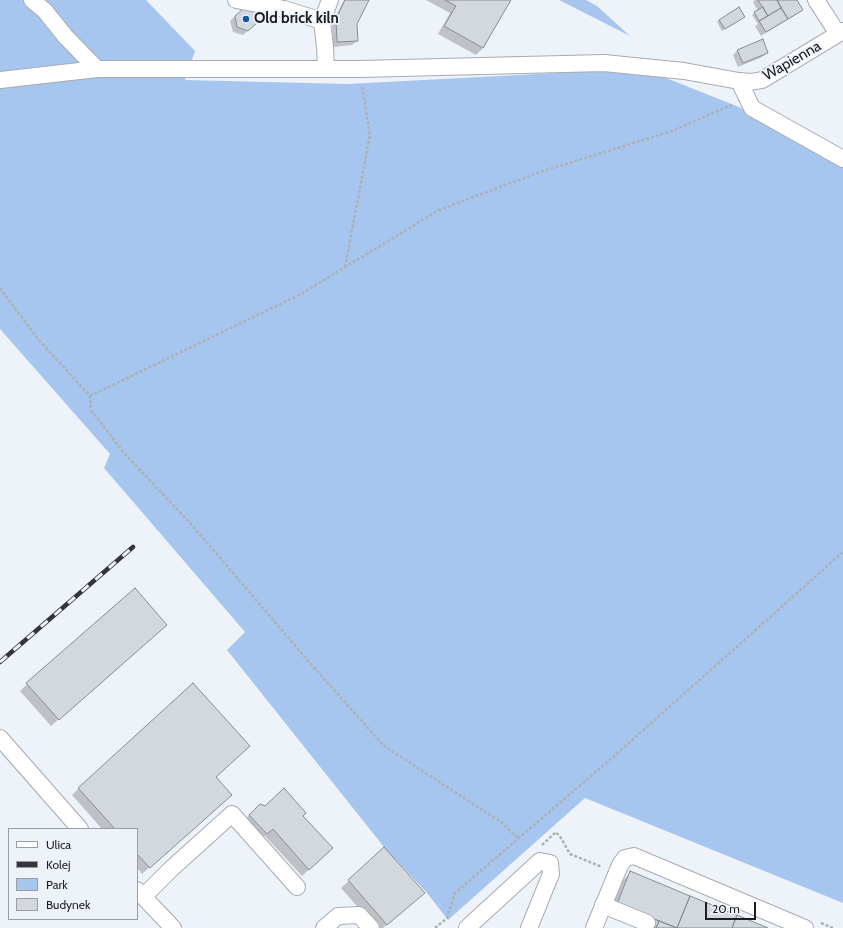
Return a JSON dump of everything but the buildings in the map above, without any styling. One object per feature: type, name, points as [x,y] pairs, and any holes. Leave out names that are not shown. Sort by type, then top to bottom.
[{"type":"street","points":[[32,0],[45,12],[65,36],[97,69]]},
{"type":"street","points":[[236,0],[284,10],[322,21]]},
{"type":"street","points":[[326,69],[322,21],[330,0]]},
{"type":"street","points":[[816,0],[840,33]]},
{"type":"street","name":"Wapienna","points":[[0,80],[97,69],[360,69],[604,63],[684,71],[739,82],[751,82],[762,80],[840,33]]},
{"type":"street","points":[[739,82],[752,108],[843,159]]},
{"type":"street","points":[[0,738],[79,828]]},
{"type":"street","points":[[173,928],[140,893],[171,869],[232,814],[297,887]]},
{"type":"street","points":[[594,928],[620,865],[625,858],[634,856],[805,928]]},
{"type":"street","points":[[467,928],[540,861],[550,863],[551,874],[529,928]]},
{"type":"street","points":[[603,905],[647,923]]},
{"type":"street","points":[[324,928],[338,916],[360,914],[371,928]]},
{"type":"path","points":[[345,268],[370,135],[360,69]]},
{"type":"path","points":[[90,396],[301,294],[439,210],[540,172],[672,130],[747,98]]},
{"type":"path","points":[[0,288],[38,339],[90,396],[91,410],[124,453],[192,525],[309,662],[384,746],[501,822],[518,838]]},
{"type":"path","points":[[435,928],[447,918],[455,893],[612,758],[843,552]]},
{"type":"path","points":[[540,861],[541,846],[556,832],[570,854],[607,869]]},
{"type":"green space","points":[[0,0],[146,0],[195,51],[185,80],[347,84],[576,72],[627,71],[661,76],[739,107],[843,168],[843,903],[585,798],[448,920],[427,893],[384,847],[227,650],[245,632],[104,468],[110,454],[0,329]]},
{"type":"green space","points":[[559,0],[586,0],[597,6],[630,36]]},
{"type":"railway","points":[[0,662],[133,547]]},
{"type":"place","name":"Old brick kiln","points":[[246,19]]}]
